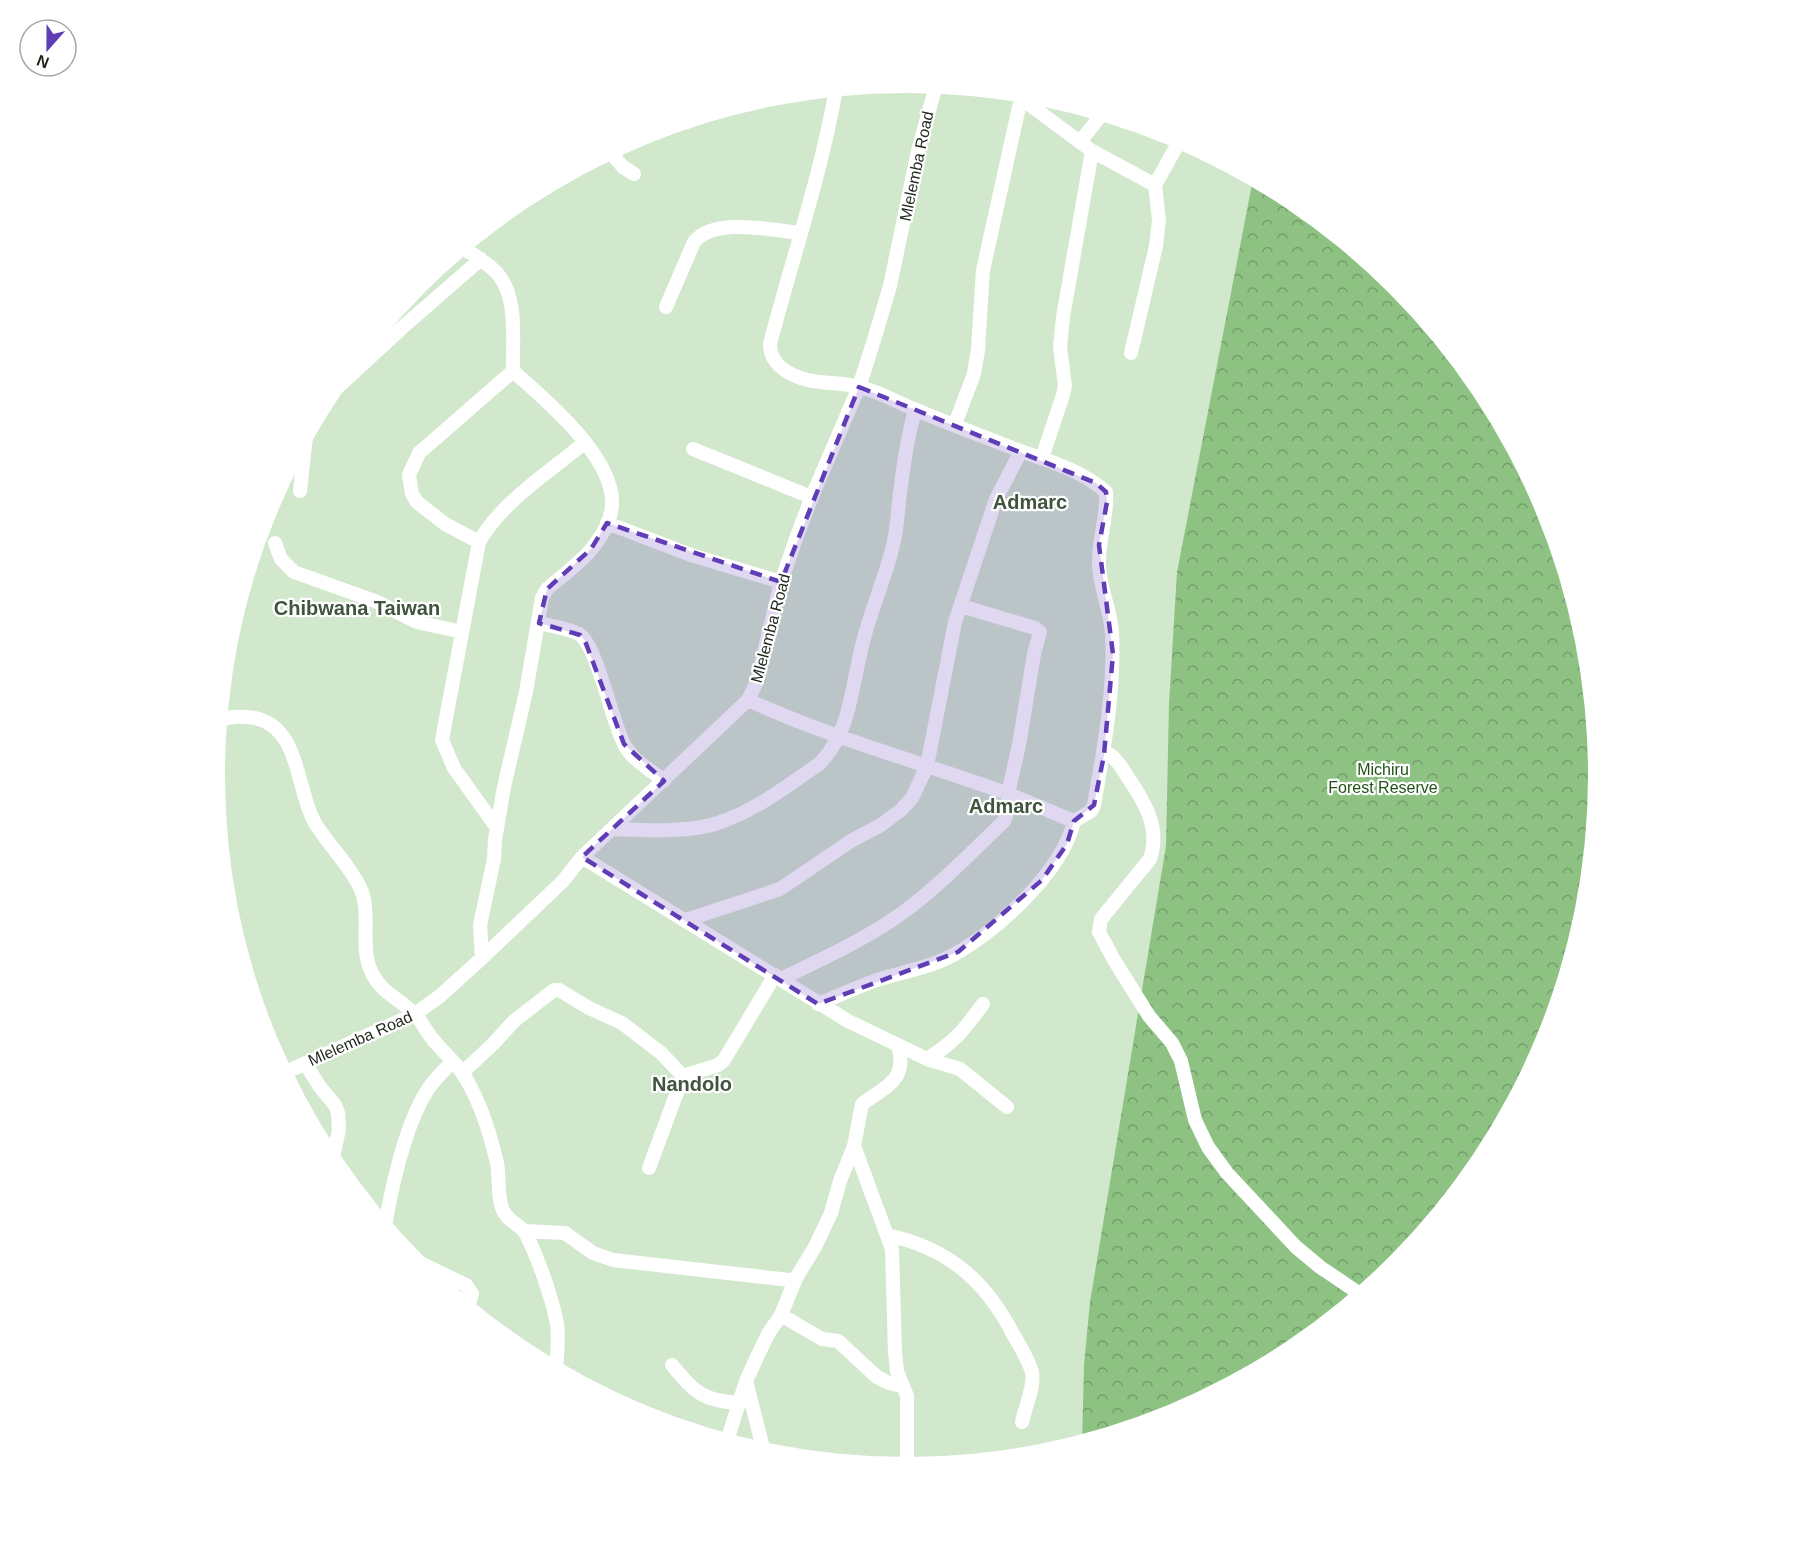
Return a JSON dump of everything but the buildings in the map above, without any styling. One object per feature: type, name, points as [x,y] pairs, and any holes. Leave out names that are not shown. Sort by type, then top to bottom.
[{"type":"street","name":"Mlelemba Road","points":[[291,1069],[415,1014],[440,996],[563,881],[582,857],[748,700],[759,673],[781,582],[811,497],[859,387],[890,286],[918,152],[934,94]]},
{"type":"street","points":[[818,1004],[877,981],[940,961],[976,940],[1025,898],[1042,880],[1067,844],[1074,821],[1091,811],[1104,755],[1113,654],[1110,616],[1099,566],[1106,492],[1096,483],[1042,458],[859,387],[818,382],[793,375],[774,360],[770,352],[770,344],[826,143],[835,97]]},
{"type":"street","points":[[955,424],[974,374],[978,350],[983,270],[1016,102]]},
{"type":"street","points":[[1030,104],[1092,151],[1155,185]]},
{"type":"street","points":[[1080,142],[1097,120]]},
{"type":"street","points":[[1131,353],[1157,240],[1159,220],[1155,185],[1175,149]]},
{"type":"street","points":[[1042,458],[1065,386],[1060,347],[1063,317],[1092,151]]},
{"type":"street","points":[[616,158],[634,174]]},
{"type":"street","points":[[666,308],[694,242],[699,236],[714,229],[723,228],[800,233]]},
{"type":"street","points":[[469,252],[498,274],[507,291],[511,315],[513,371],[557,410],[585,442],[608,479],[612,505],[608,523],[591,549],[547,589],[542,598],[526,692],[504,787],[494,859],[480,925],[482,958]]},
{"type":"street","points":[[361,366],[481,259]]},
{"type":"street","points":[[479,542],[445,524],[417,502],[412,494],[409,475],[418,453],[513,371]]},
{"type":"street","points":[[612,829],[699,827],[731,818],[759,804],[819,764],[826,756],[840,736],[850,705],[865,633],[894,545],[900,488],[915,410]]},
{"type":"street","points":[[497,828],[454,768],[442,740],[479,542],[487,528],[503,510],[585,442]]},
{"type":"street","points":[[693,449],[811,497]]},
{"type":"street","points":[[686,920],[780,889],[881,825],[901,810],[912,798],[927,766],[948,654],[961,606],[996,499],[1021,451]]},
{"type":"street","points":[[300,491],[304,457]]},
{"type":"street","points":[[608,523],[691,555],[781,582]]},
{"type":"street","points":[[275,543],[281,559],[294,572],[375,601],[417,622],[462,632]]},
{"type":"street","points":[[683,1076],[718,1065],[724,1060],[778,977],[815,963],[896,917],[922,898],[1004,821],[1040,632],[1035,628],[961,606]]},
{"type":"street","points":[[539,623],[580,635],[585,641],[598,668],[624,744],[634,758],[664,781]]},
{"type":"street","points":[[748,700],[840,736],[1008,794],[1074,821]]},
{"type":"street","points":[[227,717],[244,716],[260,719],[284,738],[292,752],[312,817],[361,891],[366,923],[366,956],[373,974],[384,990],[415,1014],[431,1037],[462,1073],[479,1107],[498,1165],[503,1212],[524,1231],[536,1258],[557,1325],[556,1360]]},
{"type":"street","points":[[1104,755],[1109,754],[1117,761],[1146,807],[1153,825],[1153,850],[1150,860],[1101,919],[1099,932],[1149,1016],[1172,1043],[1181,1061],[1195,1120],[1208,1147],[1227,1173],[1296,1247],[1354,1290]]},
{"type":"street","points":[[582,857],[818,1004],[927,1059],[960,1069],[1007,1107]]},
{"type":"street","points":[[462,1073],[493,1044],[514,1020],[554,990],[559,990],[589,1008],[622,1023],[661,1053],[683,1076]]},
{"type":"street","points":[[927,1059],[959,1036],[983,1004]]},
{"type":"street","points":[[729,1434],[746,1381],[768,1334],[781,1315],[796,1278],[815,1247],[831,1213],[840,1180],[854,1146],[862,1104],[896,1080],[901,1056],[898,1045]]},
{"type":"street","points":[[387,1217],[402,1156],[417,1111],[428,1090],[453,1061]]},
{"type":"street","points":[[305,1063],[335,1105],[338,1113],[339,1130],[335,1147]]},
{"type":"street","points":[[649,1168],[683,1076]]},
{"type":"street","points":[[854,1146],[892,1249],[895,1352],[897,1371],[907,1396],[907,1457]]},
{"type":"street","points":[[524,1231],[565,1233],[593,1253],[613,1260],[789,1280],[796,1278]]},
{"type":"street","points":[[887,1235],[940,1253],[981,1285],[999,1307],[1032,1374],[1022,1422]]},
{"type":"street","points":[[441,1273],[466,1285],[472,1294],[470,1299]]},
{"type":"street","points":[[781,1315],[822,1339],[838,1341],[877,1377],[902,1386]]},
{"type":"street","points":[[672,1365],[695,1392],[712,1399],[740,1403]]},
{"type":"street","points":[[746,1381],[761,1441]]},
{"type":"highlighted area","points":[[859,387],[1096,483],[1106,492],[1107,502],[1099,545],[1113,654],[1104,755],[1094,805],[1074,821],[1067,844],[1042,880],[958,952],[818,1004],[582,857],[664,781],[624,744],[585,641],[580,635],[539,623],[547,589],[591,549],[607,523],[781,582]]},
{"type":"green space","name":"Michiru Forest Reserve","points":[[1252,186],[1322,234],[1356,262],[1419,325],[1474,396],[1518,473],[1537,514],[1565,598],[1583,686],[1588,775],[1583,864],[1565,952],[1537,1036],[1518,1077],[1474,1154],[1419,1225],[1356,1288],[1322,1316],[1247,1366],[1167,1405],[1082,1434],[1084,1365],[1090,1302],[1166,846],[1169,704],[1177,572]]},
{"type":"district","name":"Admarc","points":[[1030,502]]},
{"type":"district","name":"Chibwana Taiwan","points":[[357,608]]},
{"type":"district","name":"Admarc","points":[[1006,806]]},
{"type":"district","name":"Nandolo","points":[[692,1084]]}]
